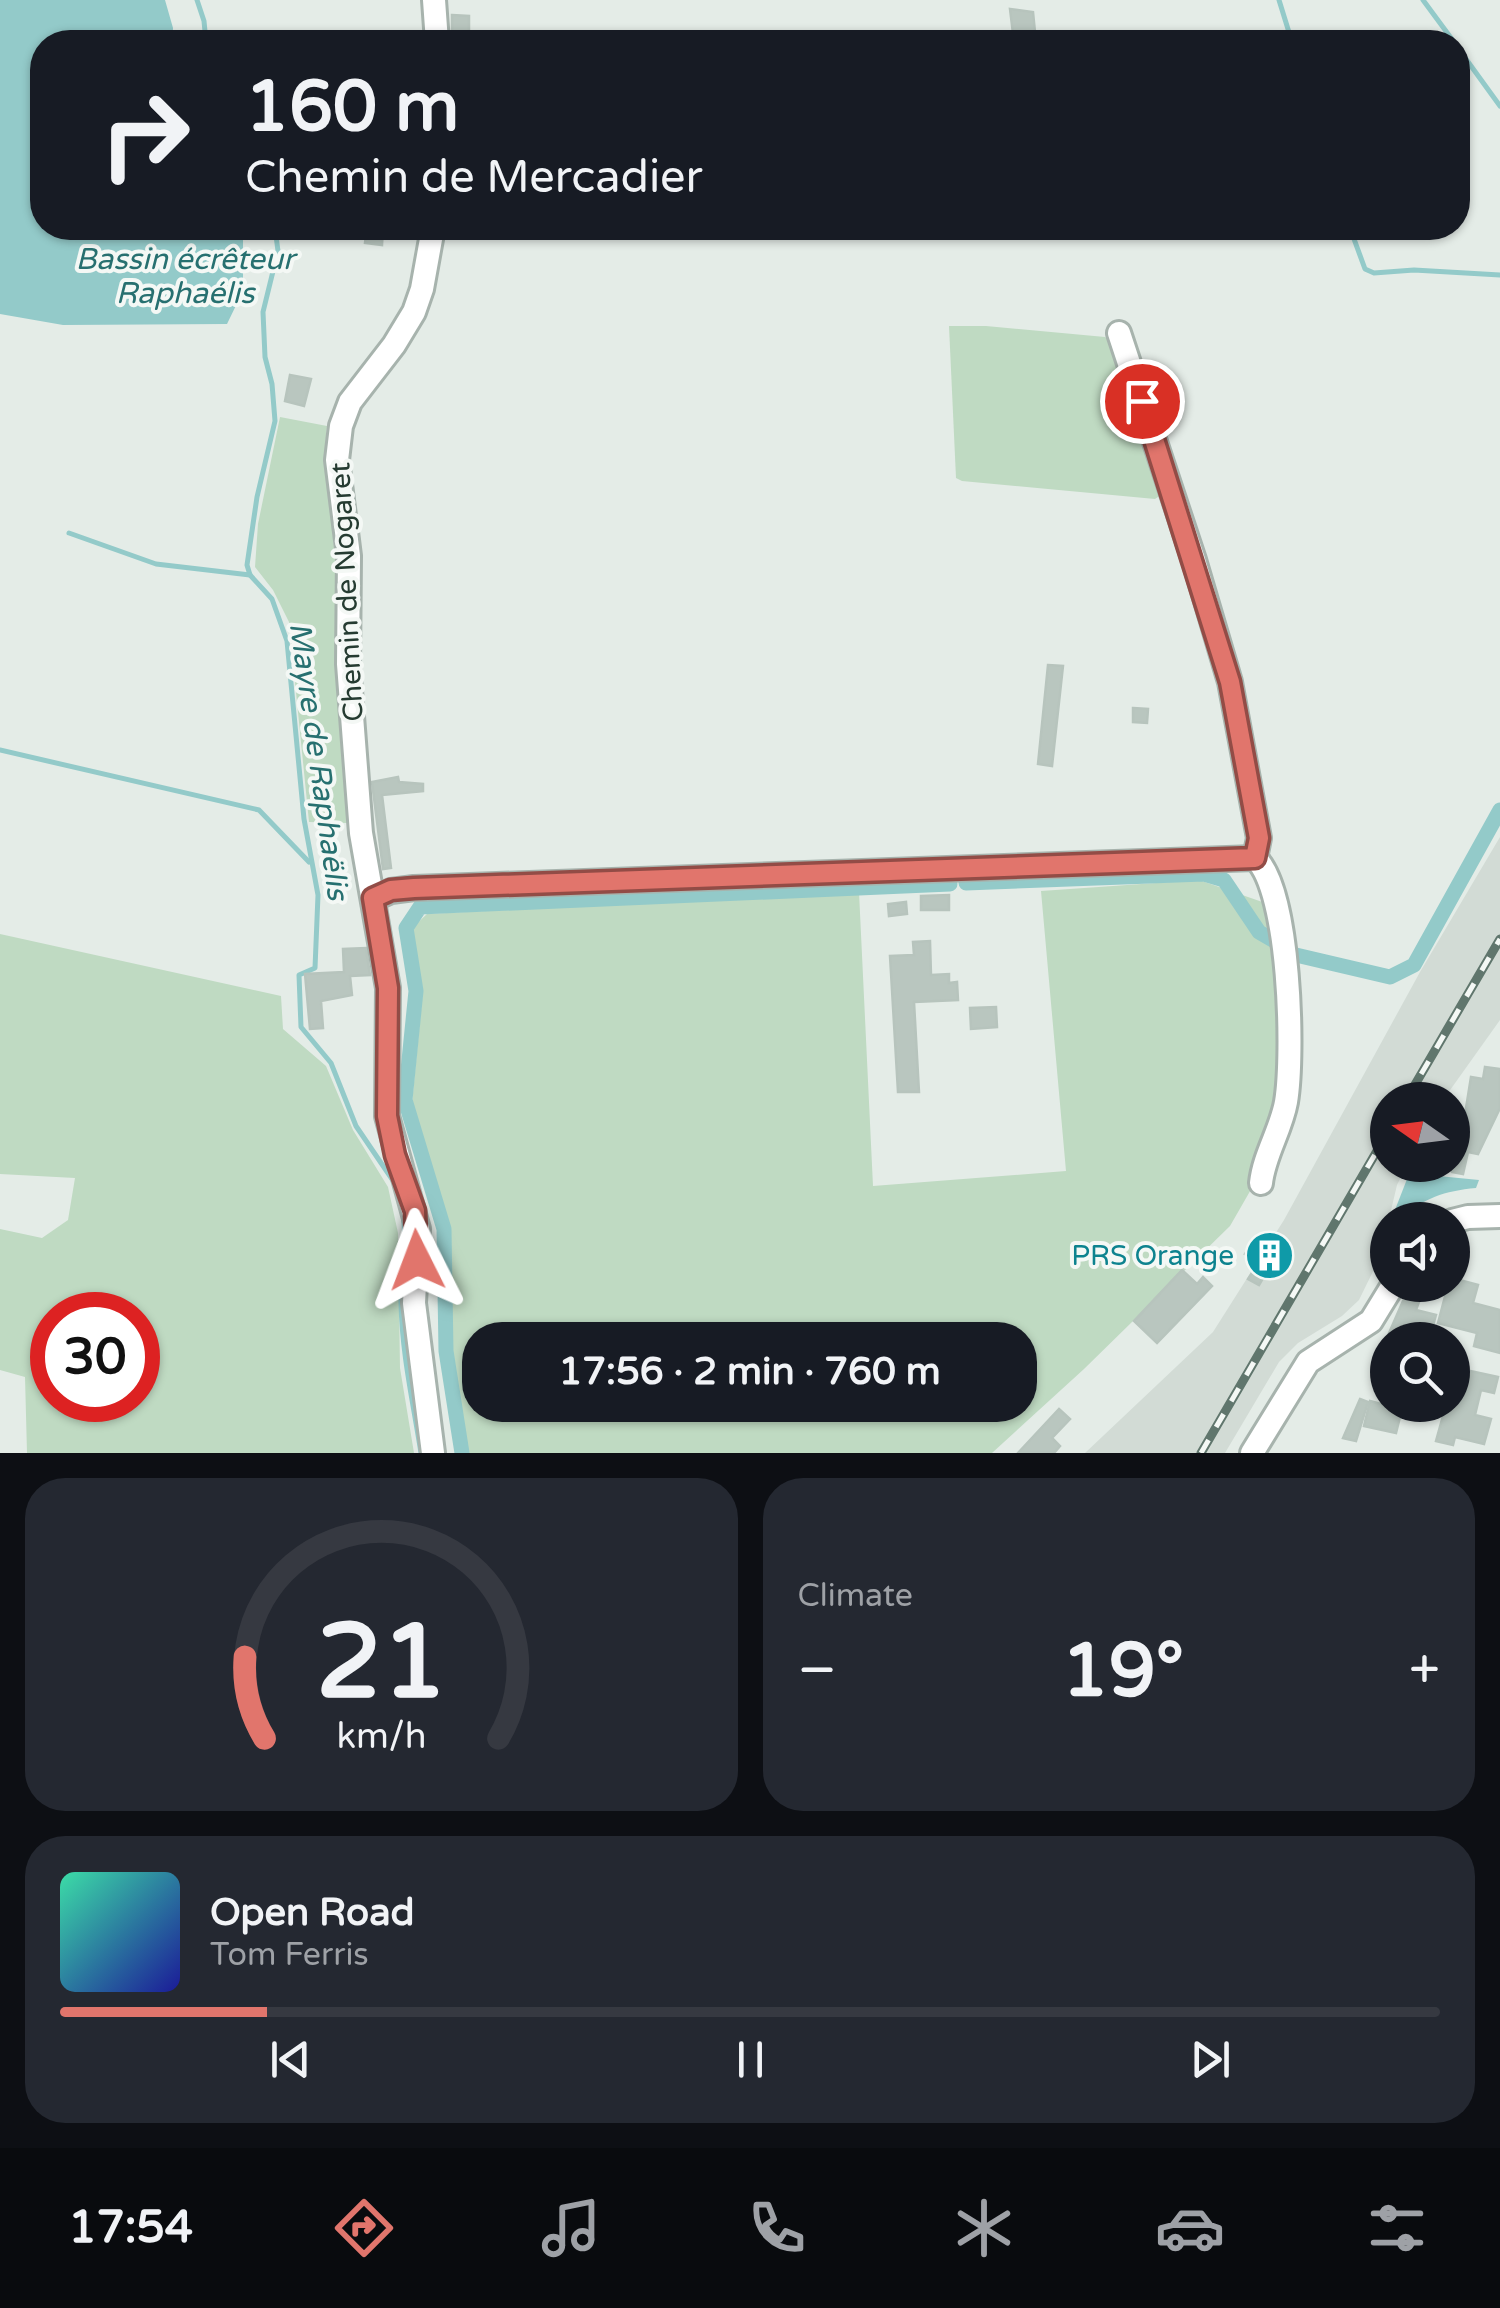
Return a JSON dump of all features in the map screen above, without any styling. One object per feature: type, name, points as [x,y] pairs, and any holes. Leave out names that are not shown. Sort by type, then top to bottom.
[{"type":"street","points":[[434,0],[436,30]]},
{"type":"street","name":"Chemin de Nogaret","points":[[431,240],[414,312],[350,402],[337,460],[348,556],[348,664],[361,833],[388,988],[387,1116],[418,1229],[414,1303],[434,1453]]},
{"type":"street","points":[[1119,333],[1230,682],[1259,838],[1255,858]]},
{"type":"street","points":[[373,898],[391,890],[414,888],[1255,858]]},
{"type":"street","points":[[1255,858],[1265,870],[1273,894],[1292,1031],[1286,1105],[1261,1184]]},
{"type":"street","points":[[1470,1219],[1497,1217]]},
{"type":"street","points":[[1252,1453],[1308,1362],[1371,1321],[1383,1302]]},
{"type":"shaded area","points":[[1500,837],[1500,1020],[1456,1082],[1370,1082],[1370,1182],[1398,1182],[1393,1202],[1370,1202],[1370,1277],[1359,1300],[1342,1316],[1298,1343],[1279,1362],[1225,1453],[1085,1453],[1213,1332],[1284,1220],[1420,972]]},
{"type":"green space","points":[[949,326],[1105,337],[1116,347],[1164,493],[1155,499],[956,478]]},
{"type":"green space","points":[[280,417],[327,426],[325,449],[339,602],[347,823],[309,822],[289,622],[273,590],[255,567],[258,524]]},
{"type":"green space","points":[[1199,880],[1271,905],[1280,995],[1278,1109],[1253,1186],[1230,1226],[1037,1412],[1037,1322],[462,1322],[462,1422],[1026,1422],[992,1453],[467,1453],[450,1348],[449,1226],[412,1103],[423,990],[411,929],[427,914],[859,892],[873,1186],[1066,1171],[1041,891]]},
{"type":"green space","points":[[0,934],[281,996],[283,1029],[326,1066],[353,1130],[388,1187],[398,1233],[400,1368],[414,1453],[27,1453],[25,1377],[0,1370],[0,1229],[42,1238],[68,1220],[75,1178],[0,1174]]},
{"type":"water","name":"Bassin écrêteur Raphaélis","points":[[0,0],[165,0],[173,30],[30,30],[30,240],[243,240],[243,291],[227,324],[63,325],[0,314]]},
{"type":"water","points":[[1479,1180],[1476,1188],[1426,1202],[1398,1202],[1406,1182]]},
{"type":"building","points":[[1010,9],[1033,12],[1035,30],[1013,30]]},
{"type":"building","points":[[452,15],[469,16],[469,30],[452,30]]},
{"type":"building","points":[[365,240],[382,240],[382,245]]},
{"type":"building","points":[[290,375],[311,379],[304,406],[285,401]]},
{"type":"building","points":[[1048,665],[1063,666],[1052,766],[1038,764]]},
{"type":"building","points":[[1133,708],[1148,709],[1147,723],[1133,722]]},
{"type":"building","points":[[398,777],[399,782],[423,784],[423,791],[382,795],[391,868],[383,869],[372,782]]},
{"type":"building","points":[[949,895],[949,910],[921,910],[921,896]]},
{"type":"building","points":[[906,902],[907,914],[889,916],[888,904]]},
{"type":"building","points":[[930,941],[931,975],[949,974],[949,983],[957,982],[958,1000],[914,1002],[919,1092],[898,1092],[890,956],[914,955],[913,942]]},
{"type":"building","points":[[366,948],[370,975],[350,976],[352,995],[321,1001],[323,1028],[310,1029],[305,974],[344,972],[343,949]]},
{"type":"building","points":[[996,1007],[997,1027],[971,1029],[970,1008]]},
{"type":"building","points":[[1485,1067],[1500,1069],[1500,1108],[1478,1154],[1470,1152],[1470,1083],[1471,1077],[1483,1079]]},
{"type":"building","name":"PRS Orange","points":[[1276,1233],[1286,1239],[1259,1285],[1248,1279],[1259,1262],[1245,1254],[1253,1241],[1266,1249]]},
{"type":"building","points":[[1182,1270],[1197,1284],[1203,1277],[1212,1286],[1157,1343],[1134,1321]]},
{"type":"building","points":[[1470,1283],[1478,1285],[1473,1303],[1500,1310],[1500,1353],[1474,1346],[1477,1333],[1470,1331],[1470,1322],[1438,1322],[1444,1302],[1470,1302]]},
{"type":"building","points":[[1403,1302],[1419,1302],[1416,1310],[1436,1315],[1434,1322],[1394,1322]]},
{"type":"building","points":[[1470,1371],[1498,1377],[1494,1393],[1481,1390],[1475,1415],[1491,1419],[1484,1444],[1455,1437],[1453,1445],[1436,1441],[1441,1422],[1470,1422]]},
{"type":"building","points":[[1360,1399],[1368,1402],[1356,1441],[1343,1438]]},
{"type":"building","points":[[1370,1401],[1370,1422],[1399,1422],[1396,1433],[1364,1426]]},
{"type":"building","points":[[1059,1409],[1070,1419],[1052,1438],[1060,1446],[1054,1453],[1018,1453]]},
{"type":"waterway","name":"Mayre de Raphaëlis","points":[[197,0],[205,30]]},
{"type":"waterway","points":[[1279,0],[1288,30]]},
{"type":"waterway","points":[[1423,0],[1445,30]]},
{"type":"waterway","points":[[1470,65],[1500,106]]},
{"type":"waterway","name":"Mayre de Raphaëlis","points":[[277,240],[278,251],[263,312],[275,421],[257,497],[247,565],[250,575],[272,599],[287,641],[304,819],[318,895],[315,968],[299,975],[301,1027],[331,1063],[356,1126],[396,1185]]},
{"type":"waterway","points":[[1354,240],[1365,269],[1374,273],[1414,270],[1500,275]]},
{"type":"waterway","points":[[69,533],[156,564],[250,575]]},
{"type":"waterway","points":[[0,750],[259,810],[309,862]]},
{"type":"waterway","points":[[1296,955],[1390,977],[1414,965],[1500,810]]},
{"type":"waterway","points":[[966,883],[1204,874],[1224,880],[1259,932],[1276,942]]},
{"type":"waterway","points":[[462,1453],[446,1351],[444,1229],[405,1100],[416,991],[406,928],[420,907],[950,884]]},
{"type":"waterway","name":"Mayre de Raphaëlis","points":[[403,1215],[402,1322],[421,1453]]},
{"type":"railway","points":[[1417,1082],[1500,939]]},
{"type":"railway","points":[[1201,1453],[1370,1163]]},
{"type":"place","name":"PRS Orange","points":[[1269,1255]]},
{"type":"route","points":[[417,1260],[415,1211],[395,1155],[387,1116],[384,1078],[388,988],[373,898],[391,890],[414,888],[1255,858],[1259,838],[1230,682],[1142,401]]}]
